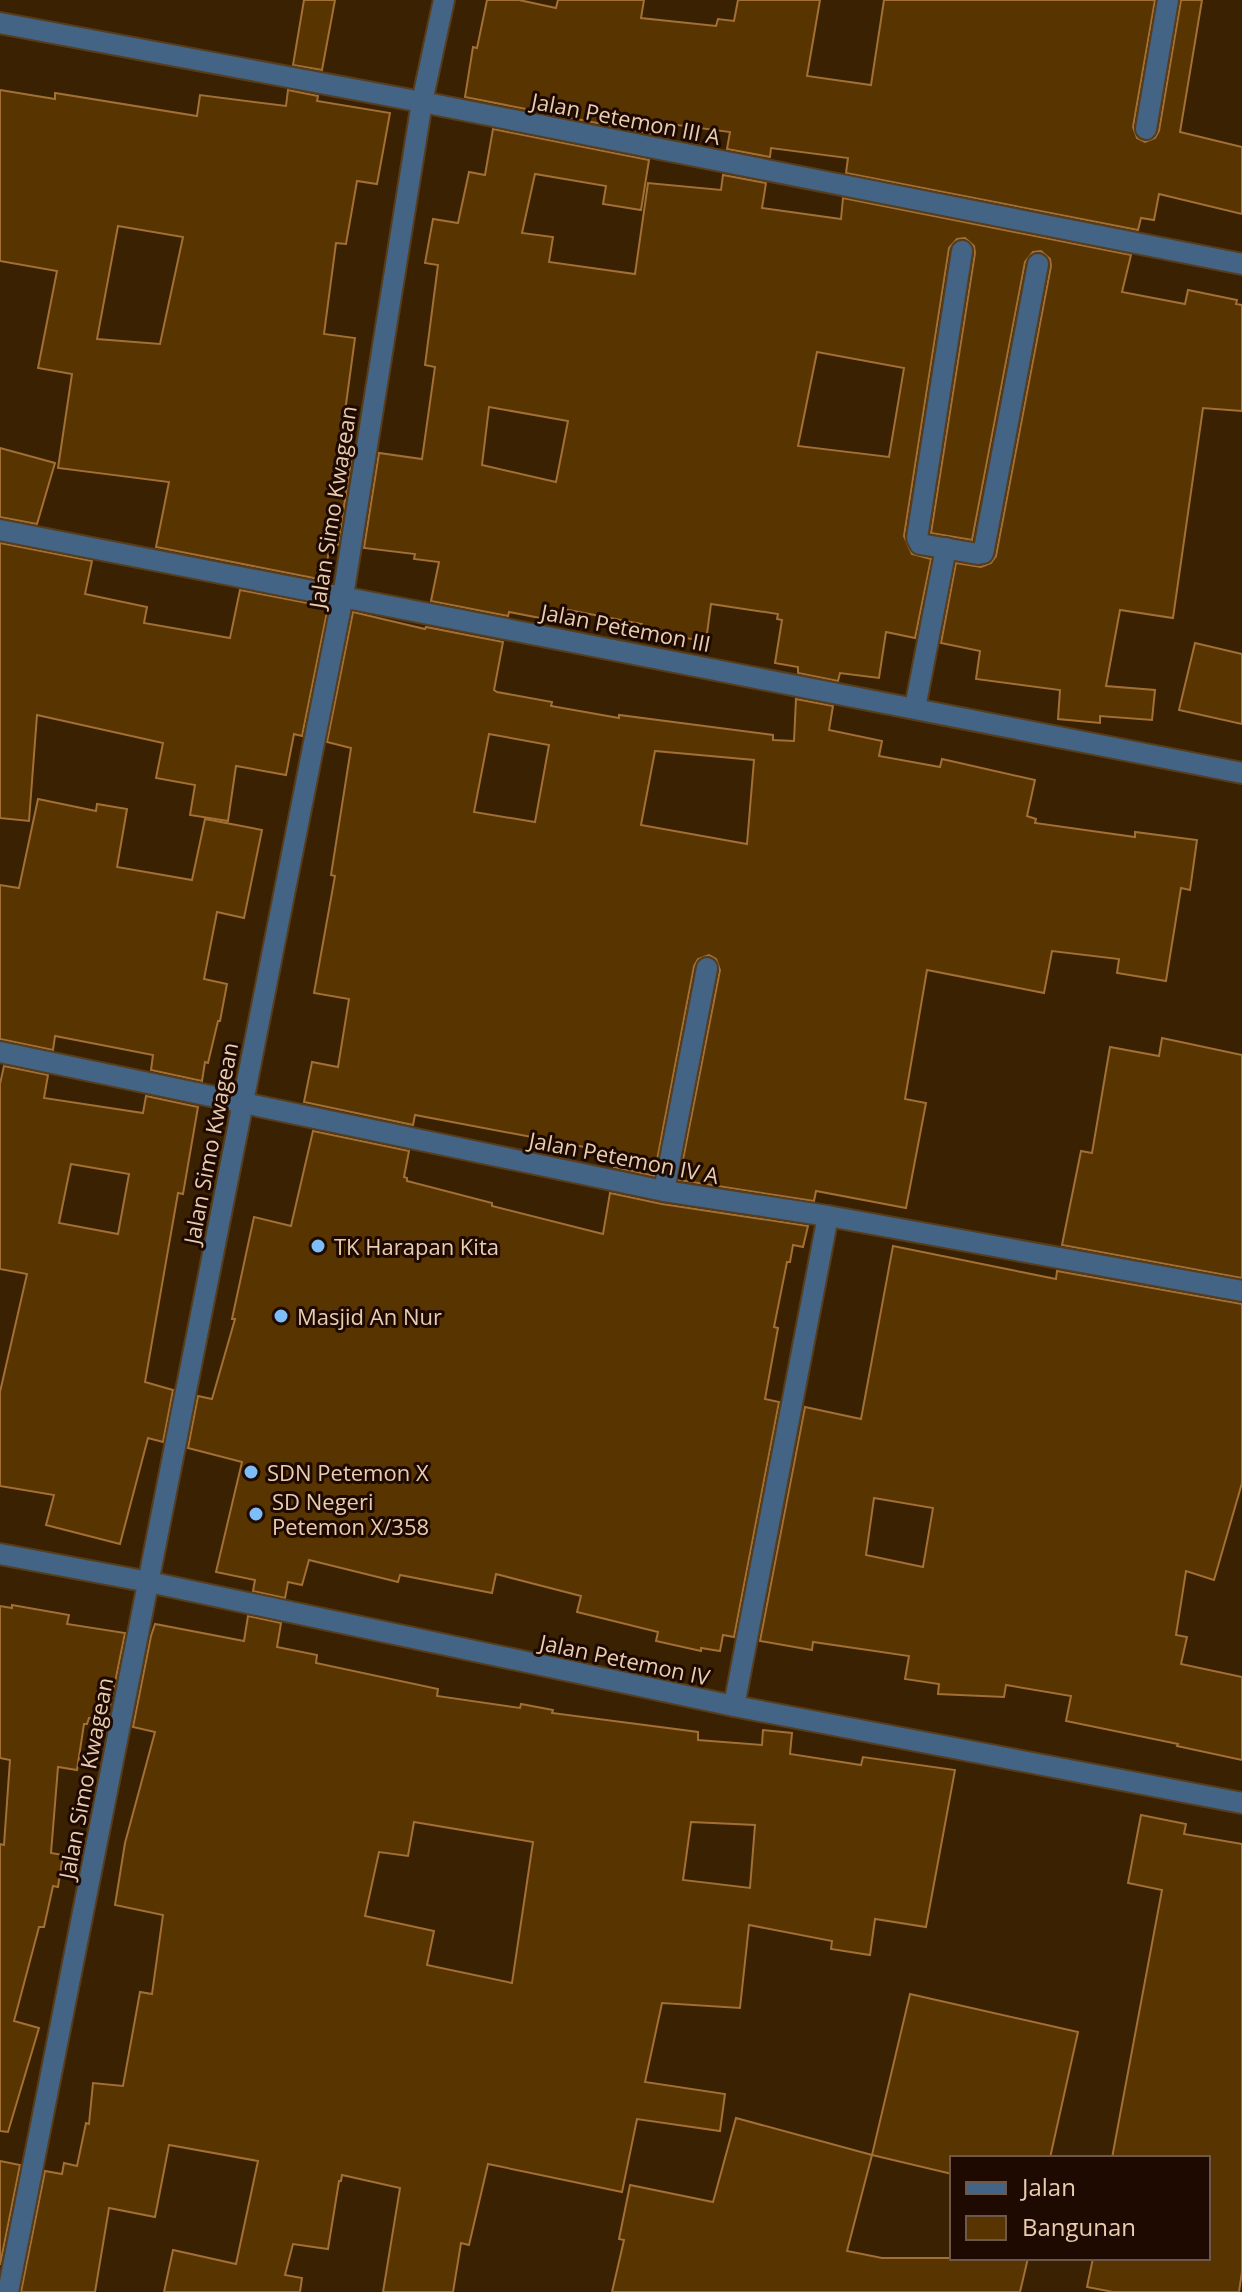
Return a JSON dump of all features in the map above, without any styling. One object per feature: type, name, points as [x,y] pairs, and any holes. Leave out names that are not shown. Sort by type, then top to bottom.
[{"type":"street","name":"Jalan Simo Kwagean","points":[[8,2292],[343,596],[422,102],[444,0]]},
{"type":"street","points":[[1146,129],[1168,0]]},
{"type":"street","name":"Jalan Petemon III A","points":[[0,23],[422,102],[1242,264]]},
{"type":"street","points":[[962,251],[917,538],[920,544],[983,553],[1038,264]]},
{"type":"street","name":"Jalan Petemon III","points":[[0,530],[1242,773]]},
{"type":"street","points":[[915,708],[946,548]]},
{"type":"street","points":[[664,1191],[707,968]]},
{"type":"street","name":"Jalan Petemon IV A","points":[[0,1052],[664,1191],[828,1216],[1242,1291]]},
{"type":"street","points":[[734,1706],[828,1216]]},
{"type":"street","name":"Jalan Petemon IV","points":[[0,1554],[149,1582],[734,1706],[1242,1803]]},
{"type":"building","points":[[304,0],[335,0],[322,70],[293,65]]},
{"type":"building","points":[[487,0],[519,0],[556,8],[558,0],[644,0],[641,18],[716,26],[718,19],[734,21],[738,0],[820,0],[807,76],[871,85],[884,0],[1155,0],[1133,127],[1137,138],[1145,142],[1155,138],[1159,131],[1181,0],[1202,0],[1180,132],[1242,147],[1242,214],[1159,194],[1154,220],[1141,218],[1138,230],[846,173],[848,158],[771,148],[770,157],[727,149],[730,132],[655,122],[653,134],[465,97],[473,47],[477,48]]},
{"type":"building","points":[[0,90],[55,99],[55,93],[197,116],[200,95],[286,106],[288,90],[318,96],[317,101],[390,113],[377,184],[357,181],[346,244],[336,243],[324,334],[355,338],[344,419],[349,420],[345,448],[353,449],[338,545],[330,544],[324,580],[156,547],[169,482],[58,468],[72,374],[38,368],[57,271],[0,261]],"holes":[[[118,226],[183,237],[160,344],[97,339]]]},
{"type":"building","points":[[493,129],[649,160],[641,210],[603,204],[606,186],[535,174],[522,233],[553,237],[549,262],[635,274],[648,183],[721,190],[723,175],[766,183],[762,208],[841,219],[843,198],[1131,255],[1122,292],[1185,304],[1188,290],[1237,300],[1236,304],[1242,305],[1242,411],[1203,408],[1173,618],[1120,610],[1106,686],[1155,690],[1152,720],[1100,716],[1100,723],[1058,719],[1060,690],[976,679],[980,651],[941,643],[956,563],[981,567],[991,563],[996,556],[1051,266],[1050,259],[1041,251],[1033,252],[1025,262],[972,540],[931,533],[975,253],[974,246],[965,238],[957,239],[949,248],[904,536],[912,554],[931,559],[915,638],[886,632],[879,678],[840,673],[838,681],[798,673],[798,667],[775,663],[782,620],[777,619],[778,614],[711,604],[706,641],[679,637],[678,641],[640,635],[642,624],[563,609],[561,622],[509,612],[508,616],[431,601],[439,562],[414,559],[415,554],[364,548],[379,453],[422,459],[435,367],[425,365],[438,265],[425,263],[433,219],[458,223],[469,172],[485,175]],"holes":[[[817,352],[904,368],[889,457],[798,446]],[[489,407],[568,421],[556,482],[482,465]]]},
{"type":"building","points":[[0,448],[55,463],[37,524],[0,517]]},
{"type":"building","points":[[0,543],[92,561],[85,594],[147,607],[144,623],[230,638],[240,590],[328,607],[302,736],[294,734],[286,775],[236,766],[228,821],[190,815],[195,785],[156,778],[163,743],[37,715],[29,821],[0,818]]},
{"type":"building","points":[[353,612],[425,629],[503,642],[494,690],[552,702],[551,706],[619,718],[619,715],[773,735],[773,740],[794,741],[796,699],[833,706],[829,730],[882,741],[879,756],[940,767],[942,759],[1035,780],[1027,816],[1036,819],[1035,823],[1135,837],[1135,832],[1197,840],[1190,890],[1181,888],[1166,981],[1117,973],[1119,959],[1052,951],[1044,993],[927,970],[905,1099],[926,1103],[906,1208],[816,1191],[814,1201],[679,1180],[720,970],[716,959],[709,955],[698,959],[694,966],[654,1176],[614,1167],[616,1153],[415,1115],[413,1125],[304,1102],[312,1062],[338,1067],[349,999],[314,993],[335,876],[331,875],[351,748],[327,742]],"holes":[[[489,734],[549,745],[535,822],[474,812]],[[655,751],[754,760],[747,844],[641,825]]]},
{"type":"building","points":[[1195,643],[1242,654],[1242,724],[1179,710]]},
{"type":"building","points":[[38,799],[96,811],[97,804],[127,809],[117,867],[192,880],[205,819],[262,830],[244,918],[217,912],[204,979],[227,984],[220,1021],[208,1063],[205,1062],[202,1081],[151,1070],[153,1055],[55,1036],[53,1050],[0,1039],[0,885],[19,888]]},
{"type":"building","points":[[1162,1038],[1242,1055],[1242,1278],[1062,1245],[1081,1151],[1092,1153],[1110,1047],[1159,1056]]},
{"type":"building","points":[[4,1066],[48,1075],[44,1098],[143,1113],[146,1096],[198,1107],[183,1194],[178,1193],[145,1382],[173,1390],[163,1442],[148,1438],[120,1544],[46,1525],[54,1495],[0,1486],[0,1392],[27,1274],[0,1269],[0,1084]],"holes":[[[71,1164],[129,1174],[118,1234],[59,1223]]]},
{"type":"building","points":[[313,1131],[409,1151],[404,1177],[407,1181],[603,1234],[610,1193],[808,1226],[803,1247],[793,1245],[790,1262],[787,1262],[774,1327],[778,1328],[765,1399],[779,1402],[734,1637],[723,1635],[720,1651],[701,1648],[701,1651],[656,1641],[658,1632],[577,1612],[581,1596],[496,1574],[492,1593],[400,1575],[398,1582],[309,1560],[302,1585],[288,1582],[285,1598],[253,1591],[255,1580],[216,1572],[242,1462],[188,1448],[198,1396],[212,1399],[235,1319],[232,1319],[254,1217],[291,1226]]},
{"type":"building","points":[[893,1246],[1056,1279],[1057,1271],[1242,1304],[1242,1483],[1214,1580],[1186,1571],[1176,1635],[1187,1637],[1181,1664],[1242,1677],[1242,1760],[1066,1721],[1071,1696],[1006,1685],[1004,1697],[938,1694],[939,1684],[905,1679],[909,1656],[813,1642],[812,1650],[760,1641],[805,1407],[861,1419]],"holes":[[[874,1498],[933,1508],[923,1567],[866,1555]]]},
{"type":"building","points":[[12,1605],[69,1615],[67,1624],[125,1633],[107,1722],[89,1718],[84,1724],[77,1770],[58,1767],[51,1853],[63,1855],[58,1887],[53,1886],[44,1927],[39,1927],[14,2021],[39,2028],[8,2132],[0,2131],[0,1844],[4,1845],[10,1760],[0,1758],[0,1606],[12,1608]]},
{"type":"building","points":[[248,1616],[281,1623],[277,1647],[317,1655],[316,1663],[438,1689],[437,1696],[520,1708],[521,1704],[553,1710],[552,1713],[698,1732],[698,1740],[762,1745],[763,1730],[792,1733],[790,1754],[861,1765],[863,1757],[955,1770],[926,1927],[875,1919],[870,1955],[831,1949],[832,1941],[749,1925],[740,2008],[662,2003],[645,2082],[725,2094],[720,2131],[637,2119],[622,2192],[488,2164],[469,2245],[461,2243],[453,2292],[383,2292],[400,2188],[342,2175],[328,2249],[293,2244],[285,2275],[302,2278],[300,2292],[164,2292],[173,2250],[236,2264],[258,2161],[169,2145],[155,2217],[109,2208],[95,2292],[21,2292],[45,2171],[62,2174],[64,2163],[77,2166],[86,2123],[89,2124],[93,2083],[123,2086],[140,1992],[152,1994],[163,1915],[115,1905],[125,1843],[155,1732],[133,1727],[155,1624],[244,1641]],"holes":[[[414,1822],[533,1842],[512,1983],[427,1965],[434,1931],[365,1916],[379,1852],[408,1856]],[[691,1822],[755,1825],[750,1888],[683,1880]]]},
{"type":"building","points":[[1141,1815],[1186,1824],[1184,1834],[1242,1844],[1242,2272],[1239,2292],[1113,2292],[1087,2287],[1093,2260],[1210,2260],[1210,2156],[1112,2156],[1162,1890],[1128,1883]]},
{"type":"building","points":[[910,1994],[1078,2032],[1050,2156],[950,2156],[950,2174],[872,2155]]},
{"type":"building","points":[[736,2118],[872,2155],[847,2251],[882,2258],[1028,2260],[1020,2292],[612,2292],[624,2240],[619,2239],[630,2185],[713,2202]]},
{"type":"building","points":[[0,2161],[20,2165],[0,2265]]},
{"type":"place","name":"TK Harapan Kita","points":[[318,1246]]},
{"type":"place","name":"Masjid An Nur","points":[[281,1316]]},
{"type":"place","name":"SDN Petemon X","points":[[251,1472]]},
{"type":"place","name":"SD Negeri Petemon X/358","points":[[256,1514]]}]
